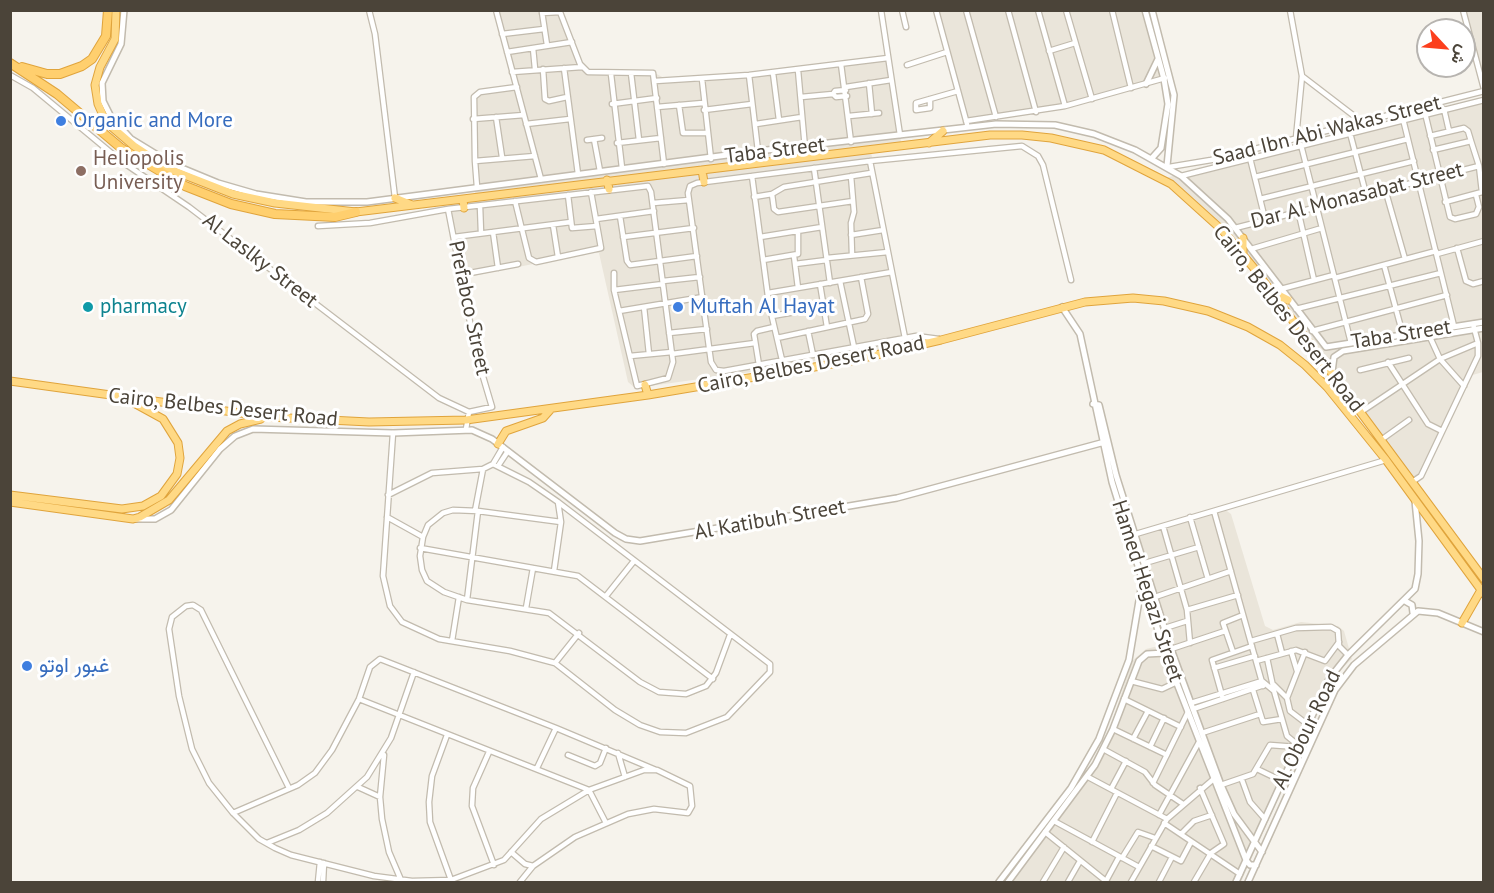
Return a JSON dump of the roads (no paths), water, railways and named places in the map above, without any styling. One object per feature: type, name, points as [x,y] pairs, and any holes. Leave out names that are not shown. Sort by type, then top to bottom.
[{"type":"highway","points":[[11,63],[47,74],[70,72],[92,59],[100,48],[106,36],[108,10]]},
{"type":"highway","name":"Cairo, Belbes Desert Road","points":[[116,10],[115,39],[97,75],[98,104],[112,129],[208,186],[254,200],[356,212],[607,180],[928,143],[1022,135],[1065,140],[1104,150],[1171,184],[1222,230],[1332,372],[1484,579]]},
{"type":"highway","points":[[11,63],[57,94],[121,148],[168,178],[231,204],[304,216],[345,216],[356,212]]},
{"type":"highway","points":[[928,143],[943,131]]},
{"type":"highway","points":[[702,170],[704,182]]},
{"type":"highway","points":[[607,180],[609,189]]},
{"type":"highway","points":[[395,198],[412,205]]},
{"type":"highway","points":[[463,199],[464,208]]},
{"type":"highway","points":[[1243,238],[1243,255]]},
{"type":"highway","points":[[1270,291],[1288,300]]},
{"type":"highway","name":"Cairo, Belbes Desert Road","points":[[10,381],[269,417],[369,422],[466,420],[648,396],[850,361],[941,340],[1062,307],[1112,299],[1164,301],[1208,311],[1248,327],[1280,345],[1310,369],[1386,460],[1482,592]]},
{"type":"highway","points":[[645,385],[648,396]]},
{"type":"highway","points":[[10,495],[127,509],[148,504],[165,493],[175,480],[179,468],[180,452],[174,434],[167,423],[153,411],[113,396]]},
{"type":"highway","points":[[503,447],[506,431],[545,417],[551,409]]},
{"type":"highway","points":[[10,502],[134,519],[150,513],[170,500],[227,431],[240,424],[269,417]]},
{"type":"highway","points":[[1462,623],[1482,592]]},
{"type":"street","name":"Taba Street","points":[[124,10],[121,44],[102,83],[103,101],[111,117],[131,139],[171,166],[234,188],[277,198],[336,203],[395,198],[900,135],[1013,123],[1055,125],[1094,134],[1152,158],[1181,176],[1212,202],[1235,228],[1326,347],[1343,348],[1429,335],[1474,327],[1484,322]]},
{"type":"street","points":[[369,10],[375,34],[395,198]]},
{"type":"street","points":[[496,10],[541,179]]},
{"type":"street","points":[[881,10],[900,135]]},
{"type":"street","points":[[902,10],[906,27]]},
{"type":"street","points":[[936,10],[968,128]]},
{"type":"street","points":[[966,10],[996,117]]},
{"type":"street","points":[[1038,10],[1065,106]]},
{"type":"street","points":[[1066,10],[1092,99]]},
{"type":"street","points":[[1112,10],[1131,88]]},
{"type":"street","points":[[1145,10],[1164,79],[1168,111],[1164,151],[1168,166]]},
{"type":"street","points":[[1152,10],[1171,77],[1174,109],[1164,151],[1152,158]]},
{"type":"street","points":[[1290,10],[1302,76],[1296,138]]},
{"type":"street","points":[[1463,10],[1484,90]]},
{"type":"street","points":[[1010,11],[1036,112]]},
{"type":"street","points":[[547,45],[542,12],[560,12],[582,67]]},
{"type":"street","points":[[502,34],[544,29]]},
{"type":"street","points":[[507,52],[572,42]]},
{"type":"street","points":[[1049,51],[1075,43]]},
{"type":"street","points":[[533,48],[535,69]]},
{"type":"street","points":[[907,64],[947,52]]},
{"type":"street","points":[[1146,84],[1159,57]]},
{"type":"street","points":[[655,79],[702,79],[773,73],[888,58]]},
{"type":"street","points":[[841,64],[846,88],[851,142]]},
{"type":"street","points":[[512,72],[582,67],[592,73],[650,72],[655,79],[664,164]]},
{"type":"street","points":[[564,68],[578,174]]},
{"type":"street","points":[[543,69],[545,99],[549,101],[567,97]]},
{"type":"street","points":[[798,70],[805,148]]},
{"type":"street","points":[[631,73],[639,141]]},
{"type":"street","points":[[773,73],[778,120]]},
{"type":"street","points":[[611,74],[612,104],[622,168]]},
{"type":"street","name":"Al Laslky Street","points":[[10,75],[33,88],[120,161],[189,207],[439,398],[469,412]]},
{"type":"street","points":[[749,75],[758,151]]},
{"type":"street","points":[[1302,76],[1362,122]]},
{"type":"street","points":[[966,121],[1065,106],[1171,77]]},
{"type":"street","points":[[702,79],[711,159]]},
{"type":"street","points":[[801,97],[833,94],[835,91],[846,88],[891,80]]},
{"type":"street","points":[[869,83],[872,114]]},
{"type":"street","points":[[477,187],[472,100],[477,94],[517,87]]},
{"type":"street","name":"Saad Ibn Abi Wakas Street","points":[[1168,166],[1211,160],[1484,90]]},
{"type":"street","points":[[930,99],[958,91]]},
{"type":"street","points":[[833,94],[836,97],[847,96]]},
{"type":"street","points":[[612,104],[657,98]]},
{"type":"street","name":"Saad Ibn Abi Wakas Street","points":[[1181,176],[1484,100]]},
{"type":"street","points":[[657,107],[704,102]]},
{"type":"street","points":[[705,110],[752,104]]},
{"type":"street","points":[[679,105],[683,133],[707,134]]},
{"type":"street","points":[[1444,109],[1449,131]]},
{"type":"street","points":[[849,116],[879,113]]},
{"type":"street","points":[[1425,113],[1449,216],[1455,219],[1478,212],[1476,195]]},
{"type":"street","points":[[473,119],[524,115]]},
{"type":"street","points":[[496,117],[502,156]]},
{"type":"street","points":[[756,124],[802,117]]},
{"type":"street","points":[[526,124],[570,119]]},
{"type":"street","points":[[1404,119],[1454,326]]},
{"type":"street","points":[[1430,136],[1467,129],[1479,166],[1483,189],[1476,195],[1445,202]]},
{"type":"street","points":[[1350,133],[1366,194]]},
{"type":"street","points":[[587,140],[602,138]]},
{"type":"street","points":[[617,143],[661,138]]},
{"type":"street","points":[[594,139],[600,171]]},
{"type":"street","points":[[1255,177],[1408,139]]},
{"type":"street","points":[[1433,150],[1471,141]]},
{"type":"street","points":[[941,340],[927,336],[904,338],[720,371],[713,366],[710,349],[689,200],[690,186],[704,182],[1012,145],[1033,152],[1043,165],[1071,280]]},
{"type":"street","points":[[1301,145],[1351,343]]},
{"type":"street","points":[[1248,150],[1265,219]]},
{"type":"street","points":[[475,161],[502,156],[535,156]]},
{"type":"street","points":[[1211,160],[1213,168]]},
{"type":"street","points":[[870,161],[904,338]]},
{"type":"street","points":[[1260,199],[1414,161]]},
{"type":"street","name":"Dar Al Monasabat Street","points":[[1235,228],[1298,210],[1479,166]]},
{"type":"street","points":[[814,168],[830,283]]},
{"type":"street","points":[[754,197],[772,194],[784,188],[871,173]]},
{"type":"street","points":[[752,176],[768,293],[782,360]]},
{"type":"street","points":[[851,176],[852,255]]},
{"type":"street","points":[[318,226],[379,222],[448,209],[645,185],[651,192],[653,203],[672,353],[673,368],[668,378],[637,386],[614,290],[614,273]]},
{"type":"street","points":[[1385,189],[1405,260]]},
{"type":"street","points":[[515,201],[530,260],[536,262],[601,248],[591,192]]},
{"type":"street","points":[[772,194],[777,211],[853,201]]},
{"type":"street","points":[[568,195],[574,229],[597,226]]},
{"type":"street","points":[[653,203],[689,200]]},
{"type":"street","points":[[480,206],[481,233]]},
{"type":"street","name":"Prefabco Street","points":[[448,209],[478,360],[492,406],[469,412]]},
{"type":"street","points":[[1298,210],[1314,280]]},
{"type":"street","points":[[596,219],[654,211]]},
{"type":"street","points":[[620,216],[629,264],[697,256]]},
{"type":"street","points":[[454,237],[571,222]]},
{"type":"street","points":[[553,225],[558,257]]},
{"type":"street","points":[[760,237],[822,227]]},
{"type":"street","points":[[624,237],[694,228]]},
{"type":"street","points":[[1251,249],[1322,228]]},
{"type":"street","points":[[851,235],[883,230]]},
{"type":"street","points":[[763,260],[794,256],[800,249],[798,231]]},
{"type":"street","points":[[494,232],[498,268]]},
{"type":"street","points":[[1281,289],[1484,242]]},
{"type":"street","points":[[1457,248],[1466,281],[1473,284],[1484,281]]},
{"type":"street","points":[[795,264],[888,252]]},
{"type":"street","points":[[794,256],[798,288]]},
{"type":"street","points":[[470,273],[518,264]]},
{"type":"street","points":[[1384,265],[1402,335]]},
{"type":"street","points":[[768,293],[892,272]]},
{"type":"street","points":[[1296,309],[1441,273]]},
{"type":"street","points":[[614,290],[700,277]]},
{"type":"street","points":[[777,338],[865,319],[867,316],[861,277]]},
{"type":"street","points":[[840,281],[854,347]]},
{"type":"street","points":[[820,284],[826,327]]},
{"type":"street","points":[[1312,331],[1447,295]]},
{"type":"street","points":[[619,311],[703,297]]},
{"type":"street","points":[[644,307],[649,354]]},
{"type":"street","points":[[772,316],[824,307]]},
{"type":"street","name":"Hamed Hegazi Street","points":[[1062,307],[1078,328],[1142,582],[1165,653],[1191,708],[1199,742],[1215,777],[1234,814],[1262,852]]},
{"type":"street","name":"Taba Street","points":[[1332,372],[1334,357],[1351,343],[1454,326],[1484,328]]},
{"type":"street","points":[[759,365],[754,336],[757,331],[774,327]]},
{"type":"street","points":[[1412,482],[1421,476],[1478,356],[1474,327]]},
{"type":"street","points":[[669,333],[707,329]]},
{"type":"street","points":[[808,331],[813,355]]},
{"type":"street","points":[[1429,335],[1440,359],[1464,386]]},
{"type":"street","points":[[630,356],[755,343]]},
{"type":"street","points":[[1361,412],[1440,359],[1478,343]]},
{"type":"street","points":[[1360,370],[1409,358]]},
{"type":"street","points":[[1388,362],[1428,424],[1442,431]]},
{"type":"street","name":"Hamed Hegazi Street","points":[[1096,405],[1101,443],[1132,535],[1145,563],[1191,708],[1246,860]]},
{"type":"street","points":[[134,519],[155,519],[171,510],[220,449],[245,431],[259,429],[393,433],[466,429],[469,412]]},
{"type":"street","points":[[1381,440],[1409,420]]},
{"type":"street","name":"Al Katibuh Street","points":[[466,429],[478,432],[503,447],[615,533],[626,539],[640,541],[905,496],[1101,443]]},
{"type":"street","points":[[388,495],[432,473],[483,469],[496,465],[529,482],[558,502],[770,664],[771,669],[727,717],[686,733],[660,732],[640,725],[615,710],[555,663],[510,651],[426,635],[413,629],[402,622],[390,606],[383,576],[388,495],[393,433]]},
{"type":"street","points":[[496,465],[503,447]]},
{"type":"street","points":[[1132,535],[1386,460]]},
{"type":"street","points":[[467,600],[474,558],[476,511],[483,469]]},
{"type":"street","name":"Al Obour Road","points":[[1236,882],[1329,679],[1348,655],[1415,589],[1418,574],[1419,524],[1412,494]]},
{"type":"street","points":[[554,571],[561,522],[558,502]]},
{"type":"street","points":[[561,522],[476,511],[453,510],[443,513],[428,525],[423,537],[420,548],[422,570],[433,587],[467,600],[549,613],[579,633],[640,682],[660,692],[686,694],[706,686],[713,679],[730,634]]},
{"type":"street","points":[[1214,511],[1264,684],[1274,691]]},
{"type":"street","points":[[387,517],[423,537]]},
{"type":"street","points":[[1191,517],[1208,579]]},
{"type":"street","points":[[1163,526],[1187,610],[1190,643]]},
{"type":"street","points":[[1145,563],[1199,547]]},
{"type":"street","points":[[420,548],[578,576],[713,679]]},
{"type":"street","points":[[606,596],[634,561]]},
{"type":"street","points":[[526,608],[533,568]]},
{"type":"street","points":[[1155,597],[1231,571]]},
{"type":"street","points":[[999,882],[1071,788],[1099,740],[1129,660],[1142,582]]},
{"type":"street","points":[[1187,610],[1238,595]]},
{"type":"street","points":[[452,641],[459,597]]},
{"type":"street","points":[[1405,601],[1412,605],[1413,613],[1433,611],[1484,632]]},
{"type":"street","points":[[289,788],[201,610],[196,605],[186,606],[174,614],[169,626],[179,696],[198,763],[209,783],[245,827],[267,843],[291,855],[361,874],[401,880],[451,880],[494,866],[549,813],[589,790],[644,770],[657,770]]},
{"type":"street","name":"Al Obour Road","points":[[1248,882],[1335,690],[1364,654],[1413,613]]},
{"type":"street","points":[[1233,652],[1223,624],[1225,621],[1244,615]]},
{"type":"street","points":[[1165,628],[1187,621]]},
{"type":"street","points":[[1222,696],[1214,668],[1214,658],[1277,634],[1308,627],[1331,627],[1338,631],[1340,649],[1348,655]]},
{"type":"street","points":[[1171,649],[1225,631]]},
{"type":"street","points":[[555,663],[579,633]]},
{"type":"street","points":[[1277,634],[1282,653]]},
{"type":"street","points":[[1214,668],[1291,651],[1305,652],[1325,661],[1339,642]]},
{"type":"street","points":[[1291,651],[1297,672]]},
{"type":"street","points":[[1008,882],[1088,777],[1113,729],[1131,681],[1143,657],[1153,652],[1165,653]]},
{"type":"street","points":[[1287,698],[1305,652]]},
{"type":"street","points":[[1269,657],[1272,684],[1287,736],[1298,746]]},
{"type":"street","points":[[233,813],[289,788],[315,773],[332,750],[359,699],[370,667],[377,660],[383,659],[606,748],[690,786],[690,812],[685,814],[642,810],[606,823],[575,837],[533,866],[520,882]]},
{"type":"street","points":[[401,880],[386,841],[380,797],[386,750],[414,672]]},
{"type":"street","points":[[1131,681],[1162,688],[1177,682]]},
{"type":"street","points":[[1222,696],[1252,690],[1264,684]]},
{"type":"street","points":[[1153,783],[1191,708],[1264,684]]},
{"type":"street","points":[[1272,684],[1287,698],[1290,711],[1308,724]]},
{"type":"street","points":[[1252,690],[1265,723],[1282,718]]},
{"type":"street","points":[[359,699],[399,717],[537,768],[589,790],[606,823]]},
{"type":"street","points":[[1124,699],[1181,727]]},
{"type":"street","points":[[1133,739],[1148,711]]},
{"type":"street","points":[[1202,734],[1260,714]]},
{"type":"street","points":[[1150,747],[1164,718]]},
{"type":"street","points":[[537,768],[556,728]]},
{"type":"street","points":[[1113,729],[1167,755]]},
{"type":"street","points":[[447,735],[432,776],[429,802],[430,822],[451,880]]},
{"type":"street","points":[[1159,815],[1199,742]]},
{"type":"street","points":[[1221,785],[1242,780],[1257,769],[1270,745],[1276,743],[1298,746]]},
{"type":"street","points":[[568,755],[595,766],[600,763],[606,748]]},
{"type":"street","points":[[267,843],[318,819],[358,787],[386,750]]},
{"type":"street","points":[[1103,750],[1145,772],[1153,783],[1183,804]]},
{"type":"street","points":[[489,752],[473,788],[472,806],[494,866]]},
{"type":"street","points":[[618,753],[625,777]]},
{"type":"street","points":[[1111,789],[1126,761]]},
{"type":"street","points":[[1257,769],[1282,781]]},
{"type":"street","points":[[1088,777],[1159,815],[1191,842],[1240,874]]},
{"type":"street","points":[[1131,882],[1165,821],[1215,777]]},
{"type":"street","points":[[1242,780],[1250,801],[1265,819]]},
{"type":"street","points":[[358,787],[380,797]]},
{"type":"street","points":[[1194,882],[1211,853],[1224,844],[1200,788]]},
{"type":"street","points":[[1092,842],[1117,793]]},
{"type":"street","points":[[1181,834],[1194,821],[1212,815]]},
{"type":"street","points":[[1054,821],[1139,867]]},
{"type":"street","points":[[1045,832],[1106,882],[1138,832],[1155,838]]},
{"type":"street","points":[[1151,846],[1183,860],[1191,842]]},
{"type":"street","points":[[1052,882],[1044,881],[1064,847]]},
{"type":"street","points":[[511,852],[533,866]]},
{"type":"street","points":[[1159,882],[1172,857]]},
{"type":"street","points":[[1246,860],[1250,865],[1256,865]]},
{"type":"street","points":[[1068,882],[1080,861]]},
{"type":"street","points":[[318,882],[322,863]]},
{"type":"street","points":[[322,863],[323,882]]},
{"type":"place","name":"Organic and More","points":[[61,121]]},
{"type":"place","name":"Heliopolis University","points":[[81,171]]},
{"type":"place","name":"pharmacy","points":[[88,307]]},
{"type":"place","name":"Muftah Al Hayat","points":[[678,307]]},
{"type":"place","name":"غبور اوتو","points":[[27,666]]}]
